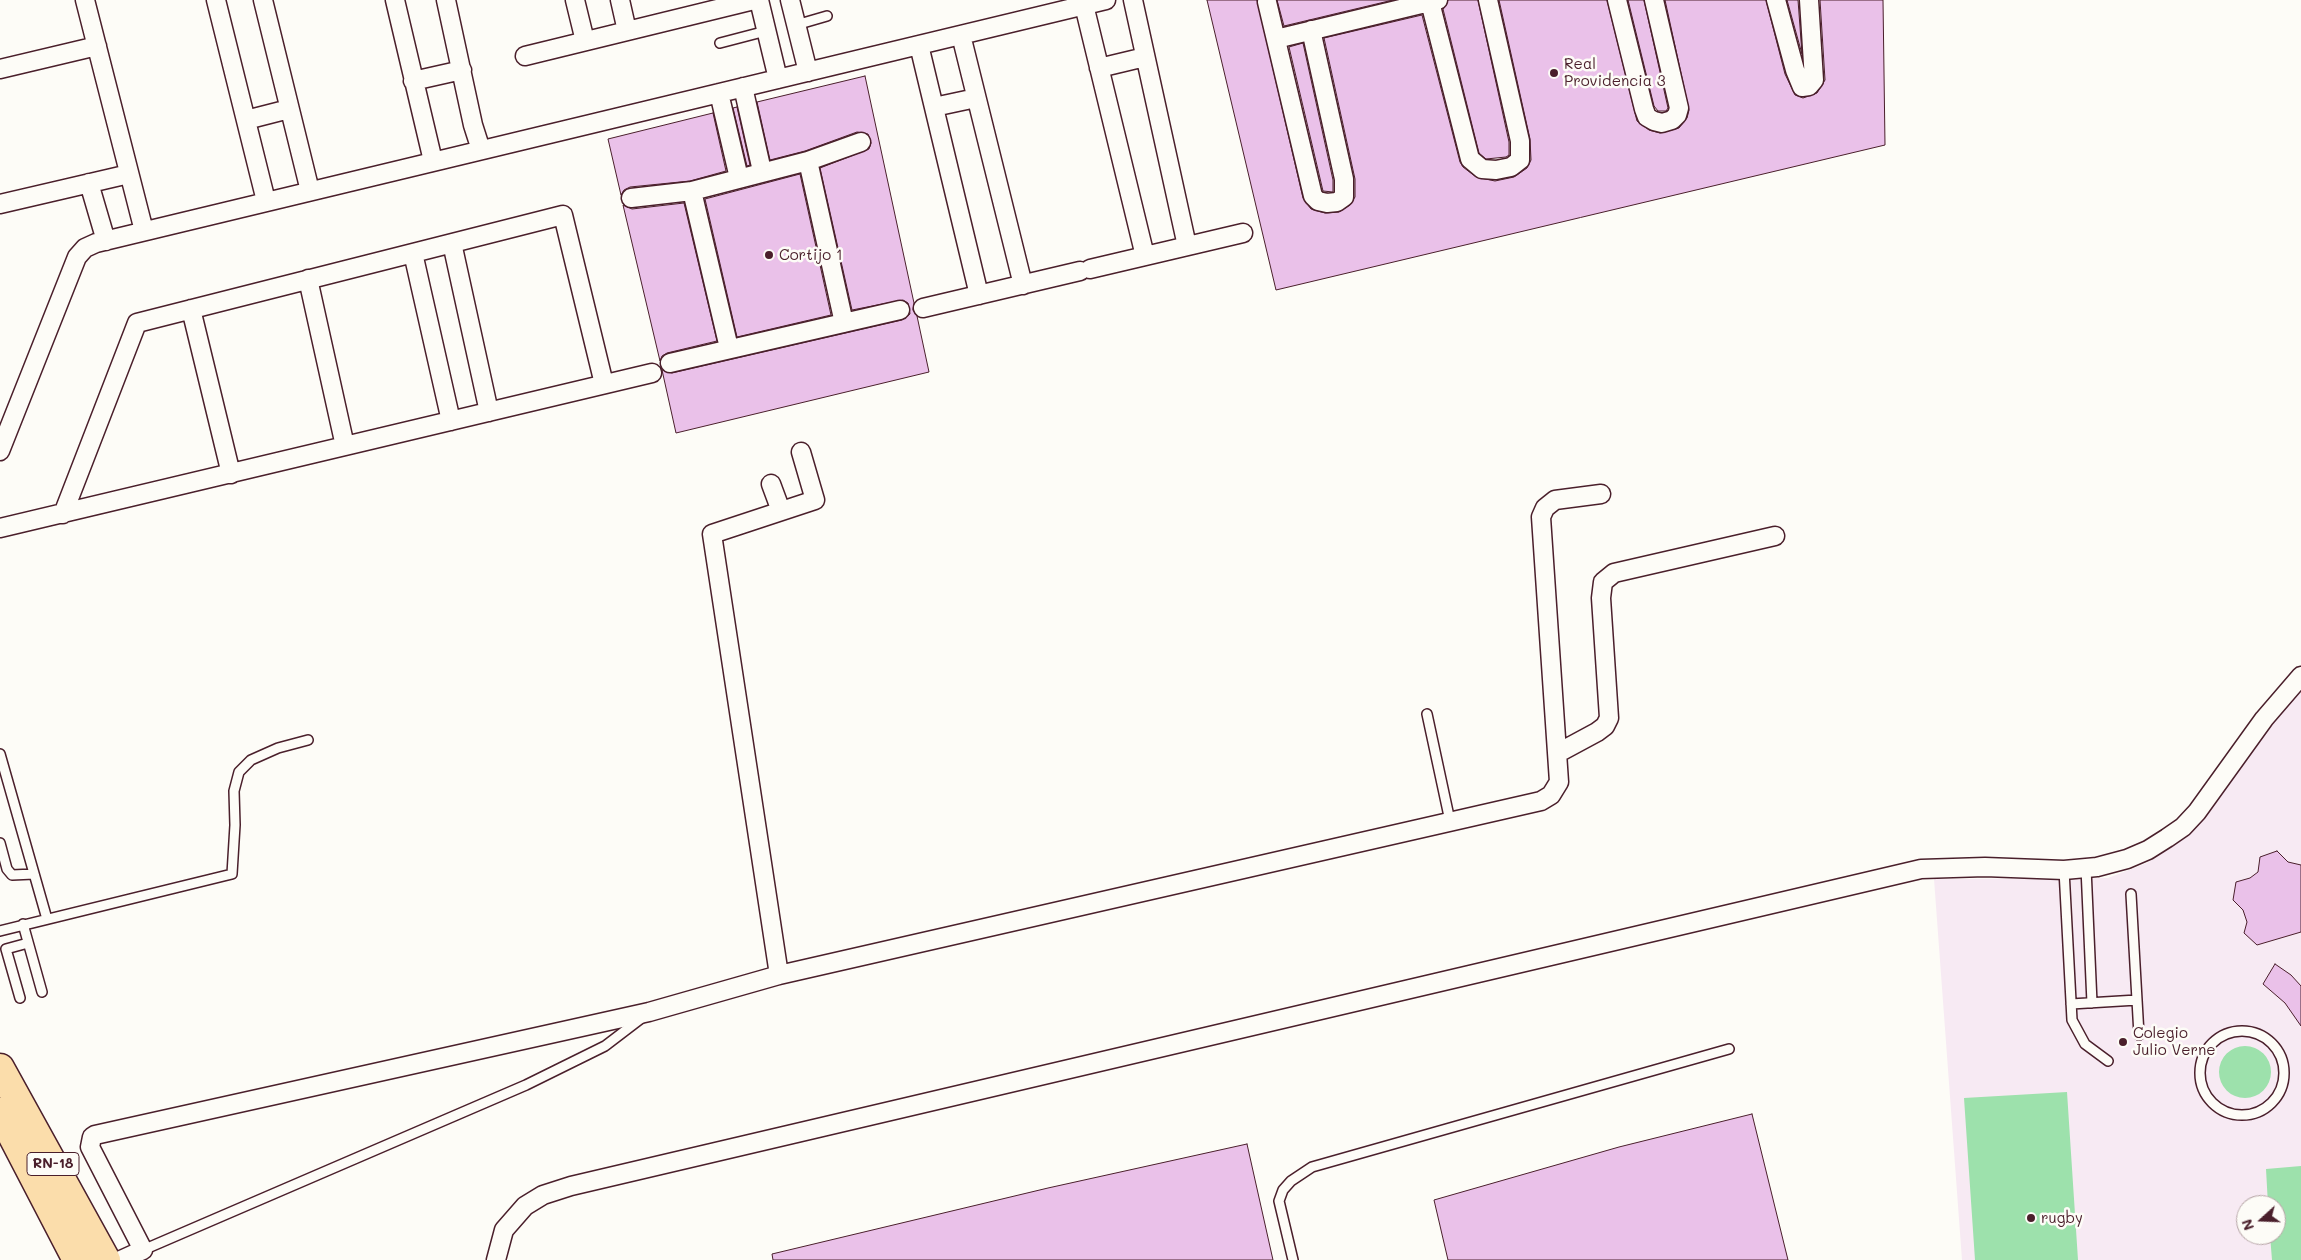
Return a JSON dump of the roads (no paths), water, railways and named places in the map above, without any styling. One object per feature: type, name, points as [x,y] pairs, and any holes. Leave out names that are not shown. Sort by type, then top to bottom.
[{"type":"main road","name":"RN-18","points":[[0,1068],[106,1260]]},
{"type":"main road","name":"RN-18","points":[[0,1112],[77,1260]]},
{"type":"street","points":[[85,0],[144,231]]},
{"type":"street","points":[[216,0],[266,201]]},
{"type":"street","points":[[263,0],[310,191]]},
{"type":"street","points":[[395,0],[433,161]]},
{"type":"street","points":[[446,0],[473,125],[481,150]]},
{"type":"street","points":[[575,0],[585,41]]},
{"type":"street","points":[[620,0],[627,31]]},
{"type":"street","points":[[525,56],[754,0]]},
{"type":"street","points":[[759,0],[778,79]]},
{"type":"street","points":[[790,0],[808,72]]},
{"type":"street","points":[[0,451],[77,257],[85,248],[144,231],[266,201],[1106,0]]},
{"type":"street","points":[[1132,0],[1187,246]]},
{"type":"street","points":[[1276,39],[1434,1],[1470,159],[1482,169],[1496,170],[1511,166],[1520,160],[1520,141],[1488,0]]},
{"type":"street","points":[[1617,0],[1644,109],[1647,117],[1654,122],[1662,123],[1672,120],[1677,115],[1679,108],[1654,0]]},
{"type":"street","points":[[1776,0],[1797,76],[1802,87],[1809,86],[1814,80],[1809,0]]},
{"type":"street","points":[[1267,2],[1314,196],[1318,201],[1327,203],[1337,202],[1344,197],[1344,179],[1311,30]]},
{"type":"street","points":[[1084,6],[1145,256]]},
{"type":"street","points":[[961,35],[1023,285]]},
{"type":"street","points":[[919,45],[979,295]]},
{"type":"street","points":[[0,69],[97,46]]},
{"type":"street","points":[[1099,68],[1145,57]]},
{"type":"street","points":[[413,81],[462,70]]},
{"type":"street","points":[[743,87],[762,171]]},
{"type":"street","points":[[720,92],[739,178]]},
{"type":"street","points":[[934,107],[976,98]]},
{"type":"street","points":[[246,120],[290,109]]},
{"type":"street","points":[[631,198],[692,191],[762,171],[808,161],[861,142]]},
{"type":"street","points":[[808,161],[844,323]]},
{"type":"street","points":[[0,204],[129,174]]},
{"type":"street","points":[[89,183],[106,241]]},
{"type":"street","points":[[692,191],[729,348]]},
{"type":"street","points":[[63,514],[137,322],[563,215],[604,384]]},
{"type":"street","points":[[923,308],[1243,233]]},
{"type":"street","points":[[452,243],[489,412]]},
{"type":"street","points":[[413,253],[451,421]]},
{"type":"street","points":[[308,279],[345,446]]},
{"type":"street","points":[[191,309],[231,474]]},
{"type":"street","points":[[670,363],[900,310]]},
{"type":"street","points":[[0,528],[652,373]]},
{"type":"street","points":[[779,975],[712,534],[815,500],[801,452]]},
{"type":"street","points":[[771,484],[781,511]]},
{"type":"street","points":[[121,1260],[143,1250],[90,1147],[92,1137],[95,1135],[649,1012],[779,975],[1541,801],[1551,795],[1559,782],[1541,517],[1545,508],[1555,500],[1601,494]]},
{"type":"street","points":[[1558,753],[1597,732],[1605,726],[1609,718],[1601,598],[1604,582],[1614,573],[1775,536]]},
{"type":"street","points":[[496,1260],[504,1230],[525,1206],[544,1195],[571,1186],[1922,869],[1985,867],[2064,870],[2086,868],[2127,859],[2148,850],[2183,827],[2198,812],[2264,719],[2301,676]]},
{"type":"lane","points":[[796,25],[827,16]]},
{"type":"lane","points":[[720,43],[766,31]]},
{"type":"lane","points":[[1427,714],[1450,821]]},
{"type":"lane","points":[[0,931],[232,874],[235,825],[234,791],[239,772],[251,760],[278,748],[308,740]]},
{"type":"lane","points":[[0,754],[47,919]]},
{"type":"lane","points":[[0,843],[7,869],[12,876],[34,874]]},
{"type":"lane","points":[[2086,868],[2092,1003]]},
{"type":"lane","points":[[2064,870],[2072,1020],[2080,1036],[2092,1050],[2108,1061]]},
{"type":"lane","points":[[2131,894],[2139,1035]]},
{"type":"lane","points":[[24,924],[42,992]]},
{"type":"lane","points":[[20,998],[6,949],[28,942]]},
{"type":"lane","points":[[2072,1004],[2137,1000]]},
{"type":"lane","points":[[143,1250],[526,1085],[605,1046],[649,1012]]},
{"type":"lane","points":[[2237,1031],[2258,1034],[2271,1043],[2281,1056],[2284,1066],[2282,1086],[2274,1100],[2262,1110],[2242,1115],[2232,1114],[2214,1103],[2207,1095],[2202,1085],[2202,1064],[2205,1054],[2218,1038],[2237,1031]]},
{"type":"lane","points":[[1293,1260],[1279,1201],[1283,1190],[1291,1181],[1312,1166],[1729,1049]]},
{"type":"place","name":"Real Providencia 3","points":[[1554,73]]},
{"type":"place","name":"Cortijo 1","points":[[769,255]]},
{"type":"place","name":"Colegio Julio Verne","points":[[2123,1042]]},
{"type":"place","name":"rugby","points":[[2031,1218]]}]
